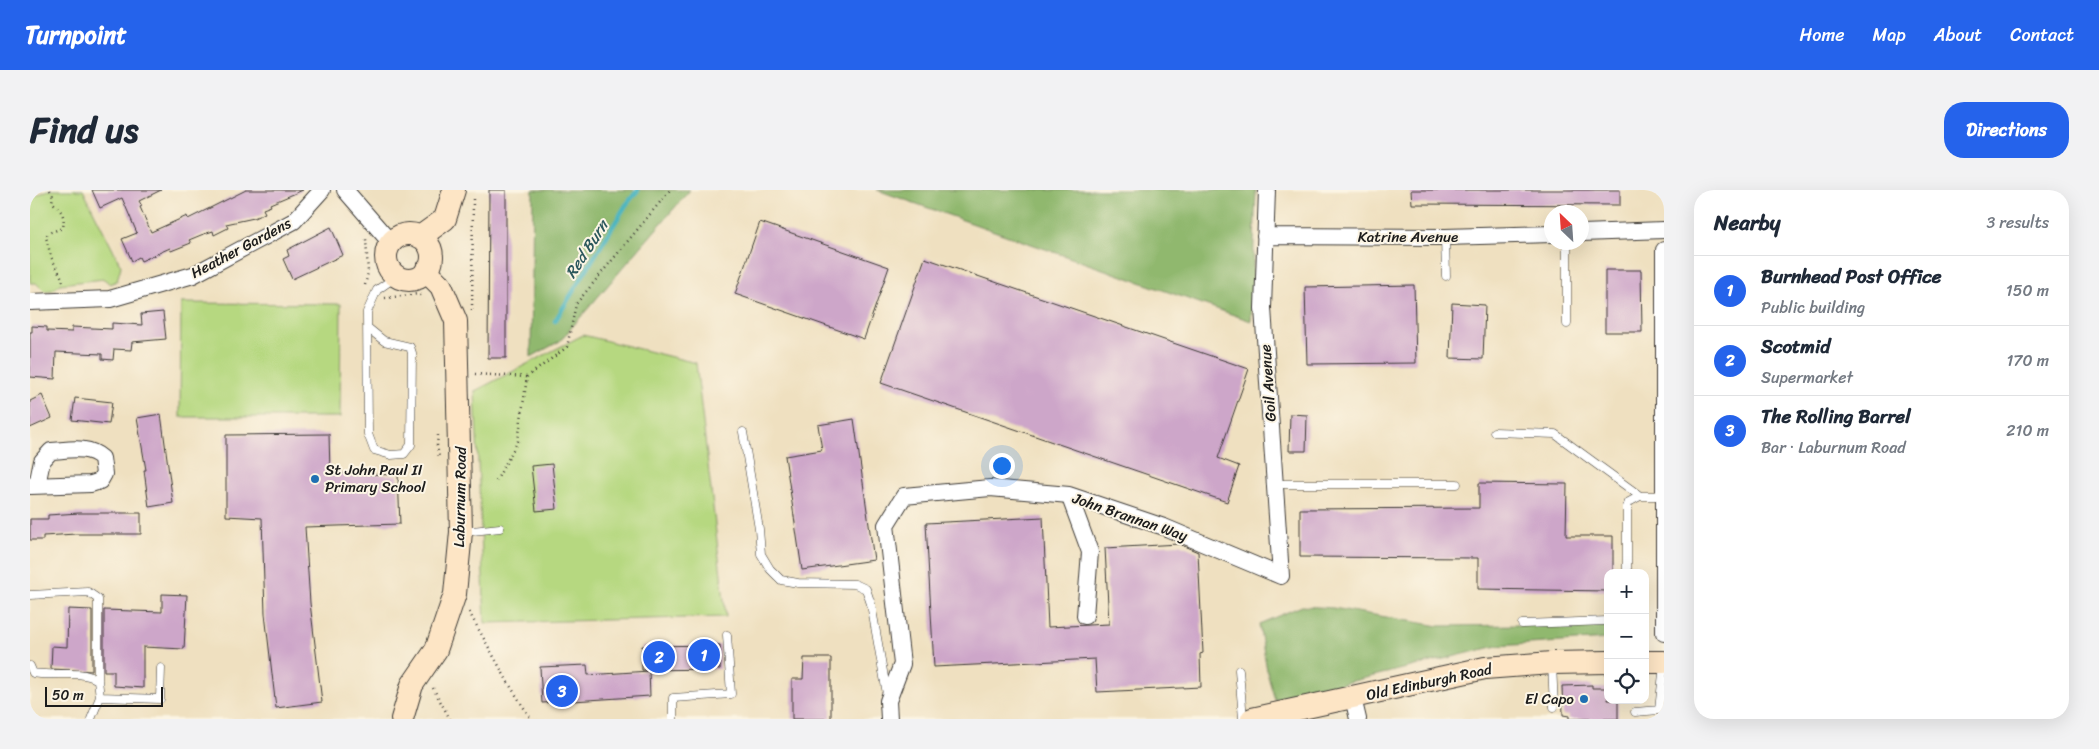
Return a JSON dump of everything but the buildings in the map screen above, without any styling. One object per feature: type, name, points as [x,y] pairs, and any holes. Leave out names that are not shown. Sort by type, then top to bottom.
[{"type":"street","name":"Heather Gardens","points":[[30,302],[110,298],[193,275],[294,221],[322,190]]},
{"type":"street","points":[[345,190],[384,235],[393,240]]},
{"type":"street","points":[[420,237],[445,219],[454,190]]},
{"type":"street","name":"Goil Avenue","points":[[1267,190],[1263,308],[1281,576]]},
{"type":"street","points":[[1589,233],[1664,230]]},
{"type":"street","points":[[406,234],[420,237],[425,241],[431,252],[430,266],[426,271],[416,278],[403,279],[392,272],[386,259],[389,246],[393,240],[406,234]]},
{"type":"street","name":"Katrine Avenue","points":[[1265,236],[1445,237],[1544,234]]},
{"type":"street","points":[[1664,250],[1664,632]]},
{"type":"street","name":"Laburnum Road","points":[[402,719],[412,685],[436,650],[455,594],[461,532],[456,321],[441,286],[426,271]]},
{"type":"street","name":"John Brannan Way","points":[[889,719],[888,701],[902,664],[886,525],[904,496],[990,488],[1069,495],[1164,527],[1281,576]]},
{"type":"street","points":[[1069,495],[1090,552],[1086,616]]},
{"type":"street","name":"Old Edinburgh Road","points":[[1252,719],[1356,708],[1485,668],[1552,663],[1604,662]]},
{"type":"street","points":[[1649,662],[1664,662]]},
{"type":"lane","points":[[1445,237],[1446,276]]},
{"type":"lane","points":[[1567,250],[1567,324]]},
{"type":"lane","points":[[368,328],[384,341],[410,347],[412,353],[410,445],[404,454],[392,455],[374,450],[368,434],[367,312],[377,290],[397,276]]},
{"type":"lane","points":[[743,432],[759,529],[761,554],[770,569],[780,580],[798,583],[855,584],[866,589],[871,604],[888,701]]},
{"type":"lane","points":[[1494,432],[1555,434],[1640,496]]},
{"type":"lane","points":[[1275,484],[1457,484]]},
{"type":"lane","points":[[1627,569],[1627,506],[1629,502],[1640,496],[1663,496]]},
{"type":"lane","points":[[461,532],[500,528]]},
{"type":"lane","points":[[30,595],[88,592],[98,599],[98,680],[100,697],[91,719]]},
{"type":"lane","points":[[1522,624],[1604,621]]},
{"type":"lane","points":[[673,719],[673,698],[731,694],[728,635]]},
{"type":"lane","points":[[1635,712],[1659,710],[1664,662]]},
{"type":"lane","points":[[1552,663],[1554,707]]},
{"type":"lane","points":[[100,697],[160,699],[161,668]]},
{"type":"lane","points":[[31,670],[44,675],[84,674],[98,680]]},
{"type":"lane","points":[[1239,670],[1243,719]]},
{"type":"path","points":[[50,190],[53,196],[52,202],[62,210],[64,216],[63,228],[48,233],[46,237],[51,257],[63,280],[58,301]]},
{"type":"path","points":[[472,316],[473,190]]},
{"type":"path","points":[[458,373],[527,377],[566,348],[576,304],[670,190]]},
{"type":"path","points":[[369,216],[360,224],[367,243],[368,273],[364,289],[374,296],[389,299],[418,294],[426,298]]},
{"type":"path","points":[[496,481],[518,441],[527,377]]},
{"type":"path","points":[[440,426],[437,445],[440,463]]},
{"type":"path","points":[[466,619],[468,609],[509,684],[531,719]]},
{"type":"path","points":[[412,685],[433,688],[450,719]]},
{"type":"green space","points":[[48,190],[83,190],[121,266],[117,281],[110,284],[104,279],[60,284],[53,290],[44,291],[36,283],[30,283],[30,199]]},
{"type":"green space","points":[[533,190],[690,190],[560,341],[531,357]]},
{"type":"green space","points":[[877,190],[1256,190],[1251,321]]},
{"type":"green space","points":[[181,303],[341,304],[340,417],[180,417]]},
{"type":"green space","points":[[583,335],[696,363],[726,617],[485,623],[475,391]]},
{"type":"green space","points":[[1302,606],[1333,608],[1439,626],[1604,624],[1604,639],[1497,646],[1275,700],[1268,676],[1259,624]]},
{"type":"waterway","name":"Red Burn","points":[[555,321],[626,205],[638,190]]},
{"type":"place","name":"St John Paul II Primary School","points":[[315,479]]},
{"type":"place","name":"Burnhead Post Office","points":[[704,655]]},
{"type":"place","name":"Scotmid","points":[[659,657]]},
{"type":"place","name":"The Rolling Barrel","points":[[562,691]]},
{"type":"place","name":"El Capo","points":[[1584,699]]}]
